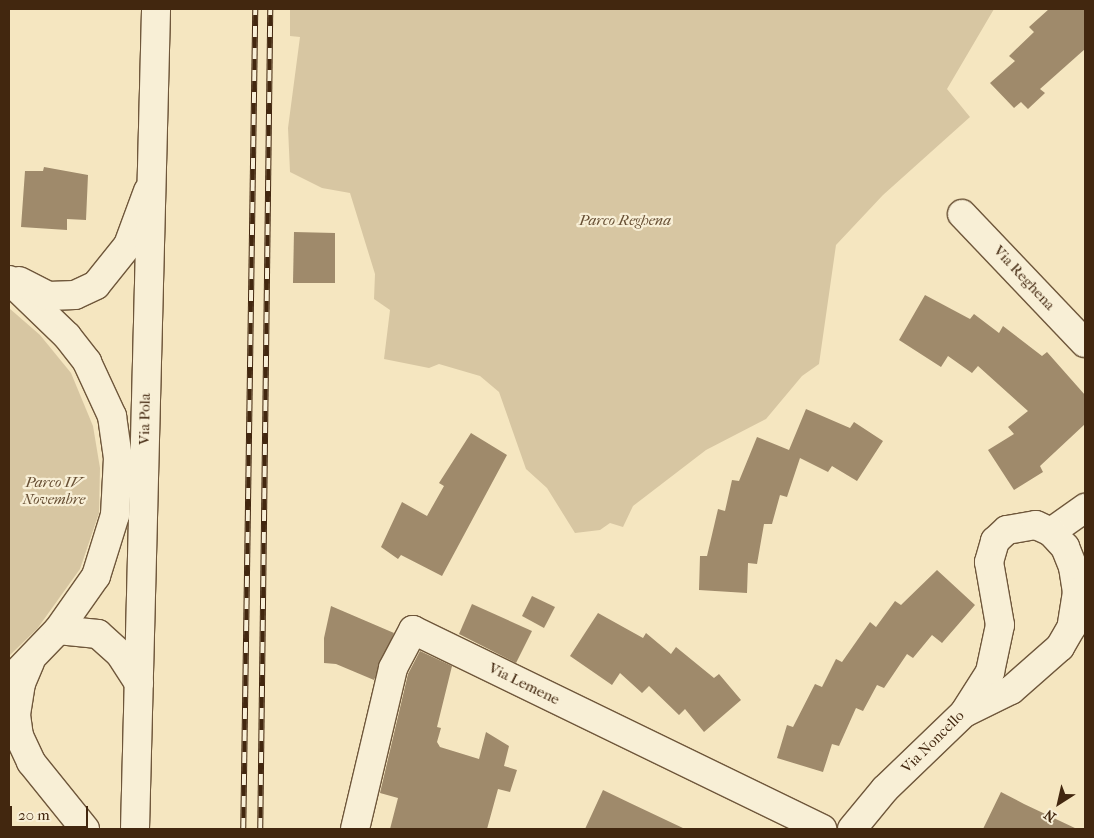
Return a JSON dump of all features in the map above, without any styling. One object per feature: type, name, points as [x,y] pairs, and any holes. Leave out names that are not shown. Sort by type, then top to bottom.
[{"type":"street","name":"Via Pola","points":[[142,823],[139,684],[150,183],[156,9]]},
{"type":"street","points":[[9,276],[48,296],[75,295],[96,285],[128,245],[150,183]]},
{"type":"street","name":"Via Reghena","points":[[962,214],[1085,343]]},
{"type":"street","points":[[9,280],[67,336],[88,362],[113,424],[118,458],[115,515],[96,576],[58,630],[9,681]]},
{"type":"street","points":[[964,713],[1011,690],[1060,647],[1071,628],[1077,592],[1073,567],[1065,547],[1051,532],[1085,508]]},
{"type":"street","name":"Via Noncello","points":[[852,829],[886,789],[964,713],[990,672],[1000,626],[989,562],[994,541],[1007,530],[1023,525],[1036,525],[1051,532]]},
{"type":"street","points":[[58,630],[98,634],[120,654],[139,684]]},
{"type":"street","name":"Via Lemene","points":[[356,829],[393,668],[413,630],[822,829]]},
{"type":"street","points":[[32,656],[21,683],[16,715],[20,758],[85,829]]},
{"type":"green space","name":"Parco Reghena","points":[[290,9],[994,9],[947,89],[970,117],[883,195],[836,245],[819,364],[802,376],[766,419],[706,450],[633,506],[623,527],[610,523],[600,530],[575,533],[547,488],[526,469],[499,392],[480,376],[439,364],[429,368],[384,359],[390,310],[374,299],[375,274],[350,193],[322,188],[290,172],[288,128],[300,37],[290,36]]},
{"type":"green space","name":"Parco IV Novembre","points":[[9,308],[40,335],[71,373],[93,426],[100,468],[99,513],[80,569],[37,629],[9,656]]},
{"type":"building","points":[[1049,9],[1085,9],[1085,49],[1040,89],[1045,93],[1028,109],[1021,102],[1014,108],[990,83],[1015,61],[1009,56],[1034,32],[1029,27]]},
{"type":"building","points":[[44,167],[88,175],[86,220],[67,219],[67,230],[21,227],[25,171],[43,171]]},
{"type":"building","points":[[294,232],[335,233],[335,283],[293,283]]},
{"type":"building","points":[[925,295],[970,319],[974,314],[999,333],[1003,326],[1042,356],[1047,352],[1085,395],[1085,424],[1040,466],[1043,472],[1014,490],[988,450],[1014,434],[1008,427],[1028,411],[978,366],[972,373],[948,356],[941,367],[899,340]]},
{"type":"building","points":[[806,409],[850,428],[854,422],[883,441],[857,481],[832,466],[828,472],[800,458],[787,497],[780,495],[772,524],[764,524],[757,564],[748,563],[747,593],[699,590],[700,556],[707,556],[718,509],[725,511],[732,480],[739,481],[757,437],[789,450]]},
{"type":"building","points":[[471,433],[507,455],[442,576],[401,555],[398,559],[381,547],[402,502],[427,516],[444,486],[439,483]]},
{"type":"building","points":[[937,570],[975,605],[942,643],[932,635],[913,658],[907,654],[884,688],[877,685],[863,711],[856,708],[839,746],[832,744],[823,772],[777,758],[787,725],[793,727],[815,684],[822,687],[836,659],[842,662],[870,622],[876,627],[895,601],[901,605]]},
{"type":"building","points":[[532,596],[555,607],[544,628],[522,616]]},
{"type":"building","points":[[472,604],[532,631],[516,663],[459,634]]},
{"type":"building","points":[[331,606],[394,633],[374,680],[336,664],[324,663],[324,638]]},
{"type":"building","points":[[598,613],[643,638],[646,633],[671,654],[676,647],[714,678],[719,674],[741,700],[704,732],[685,709],[679,715],[649,686],[642,693],[620,673],[612,685],[570,656]]},
{"type":"building","points":[[420,651],[452,666],[437,727],[441,728],[437,742],[440,747],[479,759],[486,732],[509,746],[504,766],[517,770],[510,792],[498,789],[487,829],[390,829],[398,798],[380,793],[408,674]]},
{"type":"building","points":[[603,790],[630,803],[685,829],[585,829]]},
{"type":"building","points":[[1001,792],[1024,804],[1077,829],[983,829]]},
{"type":"railway","points":[[243,829],[255,9]]},
{"type":"railway","points":[[260,829],[270,9]]}]
